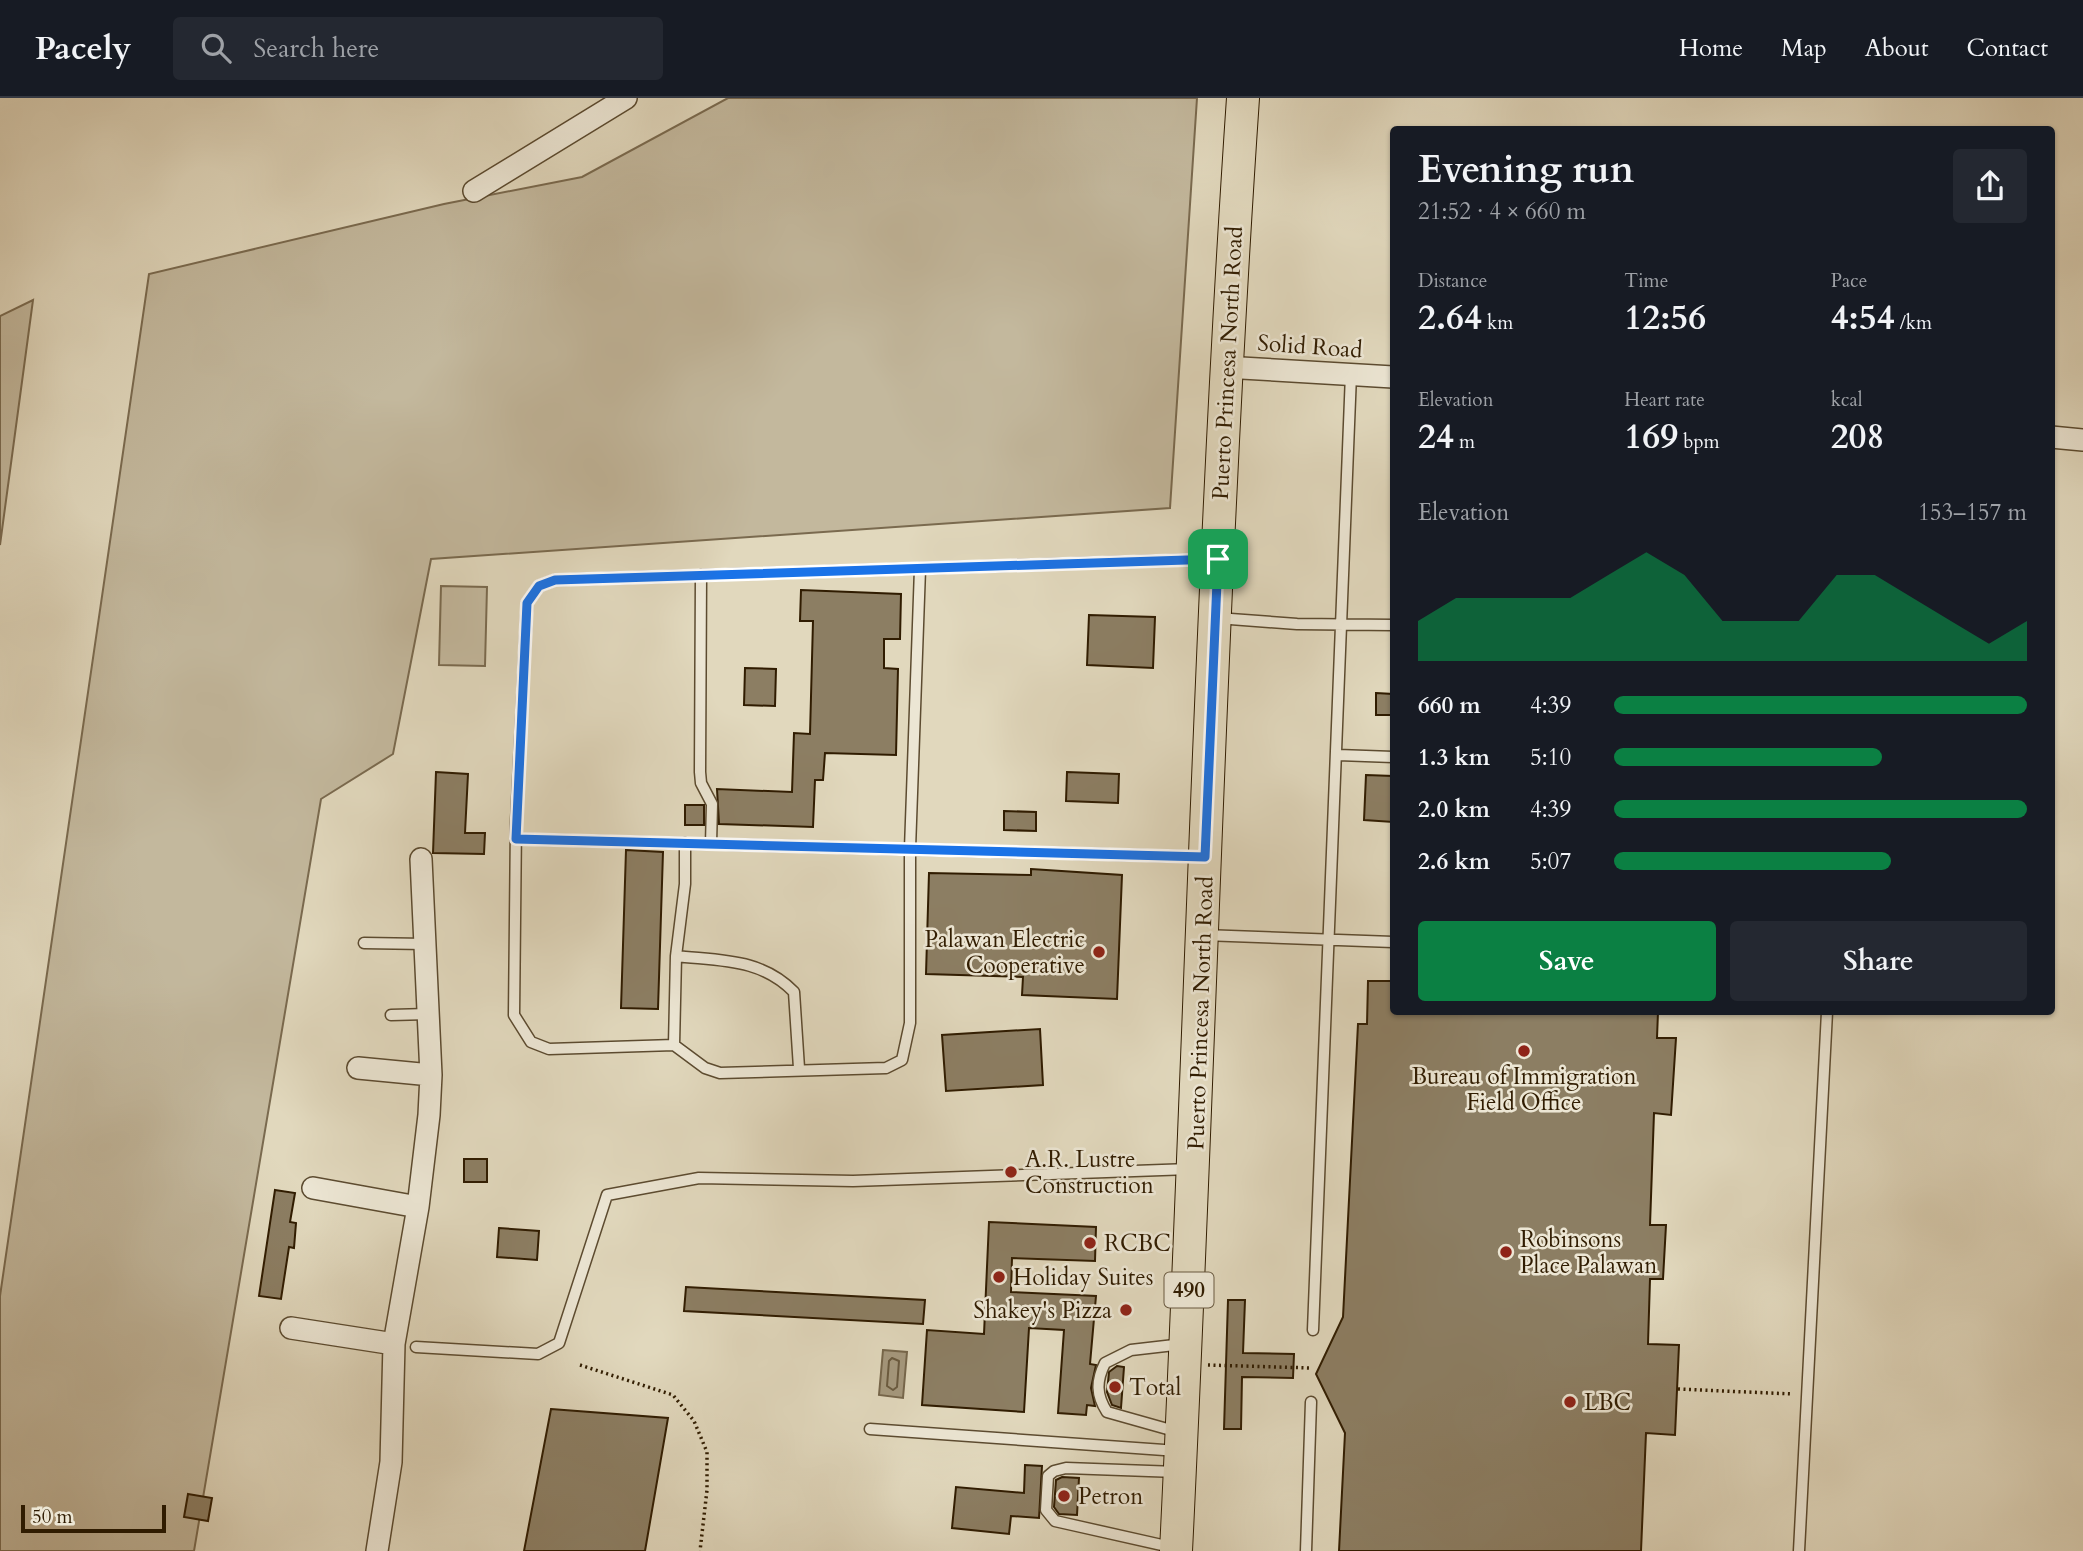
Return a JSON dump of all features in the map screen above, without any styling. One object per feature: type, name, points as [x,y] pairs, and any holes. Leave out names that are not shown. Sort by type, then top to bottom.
[{"type":"main road","name":"Puerto Princesa North Road","points":[[1176,1550],[1194,1168],[1224,367],[1243,98]]},
{"type":"street","points":[[474,191],[626,98]]},
{"type":"street","name":"Solid Road","points":[[1224,367],[1390,377]]},
{"type":"street","points":[[2055,437],[2083,440]]},
{"type":"street","points":[[377,1551],[391,1462],[394,1344],[418,1207],[429,1115],[431,1075],[421,859]]},
{"type":"street","points":[[358,1068],[431,1075]]},
{"type":"street","points":[[313,1188],[418,1207]]},
{"type":"street","points":[[291,1328],[394,1344]]},
{"type":"lane","points":[[1313,1330],[1331,940],[1351,374]]},
{"type":"lane","points":[[920,569],[909,849],[911,1023],[902,1060],[886,1068],[711,1072],[674,1045],[549,1049],[531,1042],[514,1015],[516,839],[527,603],[539,586],[555,580],[1218,559]]},
{"type":"lane","points":[[701,576],[700,772],[701,783],[712,804],[711,844]]},
{"type":"lane","points":[[1214,618],[1390,625]]},
{"type":"lane","points":[[1338,755],[1390,757]]},
{"type":"lane","points":[[516,839],[1205,857]]},
{"type":"lane","points":[[674,1045],[676,956],[685,884],[685,843]]},
{"type":"lane","points":[[1202,935],[1390,942]]},
{"type":"lane","points":[[364,943],[425,944]]},
{"type":"lane","points":[[676,956],[756,966],[781,978],[794,992],[799,1068]]},
{"type":"lane","points":[[391,1015],[428,1014]]},
{"type":"lane","points":[[1799,1551],[1827,1015]]},
{"type":"lane","points":[[416,1347],[538,1354],[559,1343],[607,1195],[699,1178],[853,1181],[1194,1168]]},
{"type":"lane","points":[[1181,1452],[1107,1412],[1100,1401],[1098,1391],[1105,1363],[1131,1350],[1186,1354]]},
{"type":"lane","points":[[1306,1551],[1311,1402]]},
{"type":"lane","points":[[870,1429],[1181,1452]]},
{"type":"lane","points":[[1176,1550],[1055,1521],[1046,1510],[1048,1476],[1054,1471],[1181,1452]]},
{"type":"path","points":[[1186,1354],[1311,1367]]},
{"type":"path","points":[[580,1365],[673,1395],[694,1421],[707,1452],[707,1490],[700,1551]]},
{"type":"path","points":[[1678,1388],[1806,1394]]},
{"type":"shaded area","points":[[728,98],[1197,98],[1170,508],[431,559],[393,754],[321,799],[194,1551],[0,1551],[0,1296],[149,274],[444,204],[582,177]]},
{"type":"shaded area","points":[[33,300],[0,545],[0,316]]},
{"type":"shaded area","points":[[441,586],[487,587],[485,666],[439,665]]},
{"type":"water","points":[[883,1350],[907,1352],[903,1398],[879,1395]]},
{"type":"building","points":[[801,590],[901,594],[900,639],[884,639],[884,668],[898,669],[896,755],[825,753],[823,780],[815,780],[813,827],[719,824],[717,789],[792,792],[794,733],[810,734],[813,621],[800,621]]},
{"type":"building","points":[[1089,615],[1155,617],[1153,668],[1087,665]]},
{"type":"building","points":[[745,668],[776,669],[775,706],[744,705]]},
{"type":"building","points":[[1376,693],[1390,694],[1390,715],[1376,715]]},
{"type":"building","points":[[436,772],[468,774],[465,833],[485,833],[484,854],[433,853]]},
{"type":"building","points":[[1067,772],[1119,774],[1118,803],[1066,801]]},
{"type":"building","points":[[1366,775],[1390,776],[1390,822],[1364,820]]},
{"type":"building","points":[[685,805],[704,805],[704,825],[685,825]]},
{"type":"building","points":[[1004,811],[1036,812],[1036,831],[1004,830]]},
{"type":"building","points":[[626,850],[663,852],[658,1009],[621,1008]]},
{"type":"building","points":[[1031,869],[1122,875],[1117,999],[1022,995],[1023,977],[926,974],[929,873],[1031,875]]},
{"type":"building","name":"Robinsons Place Palawan","points":[[1368,981],[1390,981],[1390,1015],[1658,1015],[1657,1038],[1676,1038],[1671,1115],[1654,1113],[1650,1225],[1666,1225],[1663,1279],[1650,1279],[1648,1344],[1679,1345],[1675,1435],[1646,1433],[1641,1551],[1339,1551],[1345,1433],[1316,1374],[1343,1317],[1358,1024],[1367,1024]]},
{"type":"building","points":[[1040,1029],[1043,1085],[946,1091],[942,1035]]},
{"type":"building","points":[[464,1159],[487,1159],[487,1182],[464,1182]]},
{"type":"building","points":[[275,1190],[295,1193],[290,1222],[296,1223],[294,1248],[289,1247],[281,1299],[259,1296]]},
{"type":"building","points":[[989,1222],[1096,1227],[1095,1261],[1012,1258],[1011,1292],[1096,1296],[1090,1364],[1096,1365],[1091,1388],[1095,1406],[1087,1405],[1086,1415],[1058,1413],[1064,1330],[1029,1328],[1024,1412],[922,1405],[927,1330],[984,1334]]},
{"type":"building","points":[[499,1228],[539,1231],[537,1260],[497,1257]]},
{"type":"building","points":[[686,1287],[925,1300],[923,1324],[684,1311]]},
{"type":"building","points":[[1228,1300],[1245,1300],[1243,1353],[1294,1354],[1293,1378],[1242,1377],[1241,1429],[1224,1429]]},
{"type":"building","name":"Total","points":[[1117,1366],[1124,1367],[1121,1408],[1112,1405],[1107,1392],[1109,1372]]},
{"type":"building","points":[[551,1409],[668,1418],[645,1551],[524,1551]]},
{"type":"building","points":[[1025,1465],[1042,1466],[1039,1518],[1011,1516],[1009,1534],[952,1528],[956,1487],[1024,1493]]},
{"type":"building","name":"Petron","points":[[1062,1477],[1079,1478],[1077,1515],[1059,1514],[1054,1507],[1056,1480]]},
{"type":"building","points":[[188,1494],[212,1498],[208,1521],[184,1517]]},
{"type":"place","name":"Palawan Electric Cooperative","points":[[1099,952]]},
{"type":"place","name":"Bureau of Immigration Field Office","points":[[1524,1051]]},
{"type":"place","name":"A.R. Lustre Construction","points":[[1011,1172]]},
{"type":"place","name":"RCBC","points":[[1090,1243]]},
{"type":"place","name":"Robinsons Place Palawan","points":[[1506,1252]]},
{"type":"place","name":"Holiday Suites","points":[[999,1277]]},
{"type":"place","name":"Shakey's Pizza","points":[[1126,1310]]},
{"type":"place","name":"Total","points":[[1115,1387]]},
{"type":"place","name":"LBC","points":[[1570,1402]]},
{"type":"place","name":"Petron","points":[[1064,1496]]},
{"type":"route","points":[[1218,559],[1205,857],[516,839],[527,603],[539,586],[555,580],[1218,559]]}]
